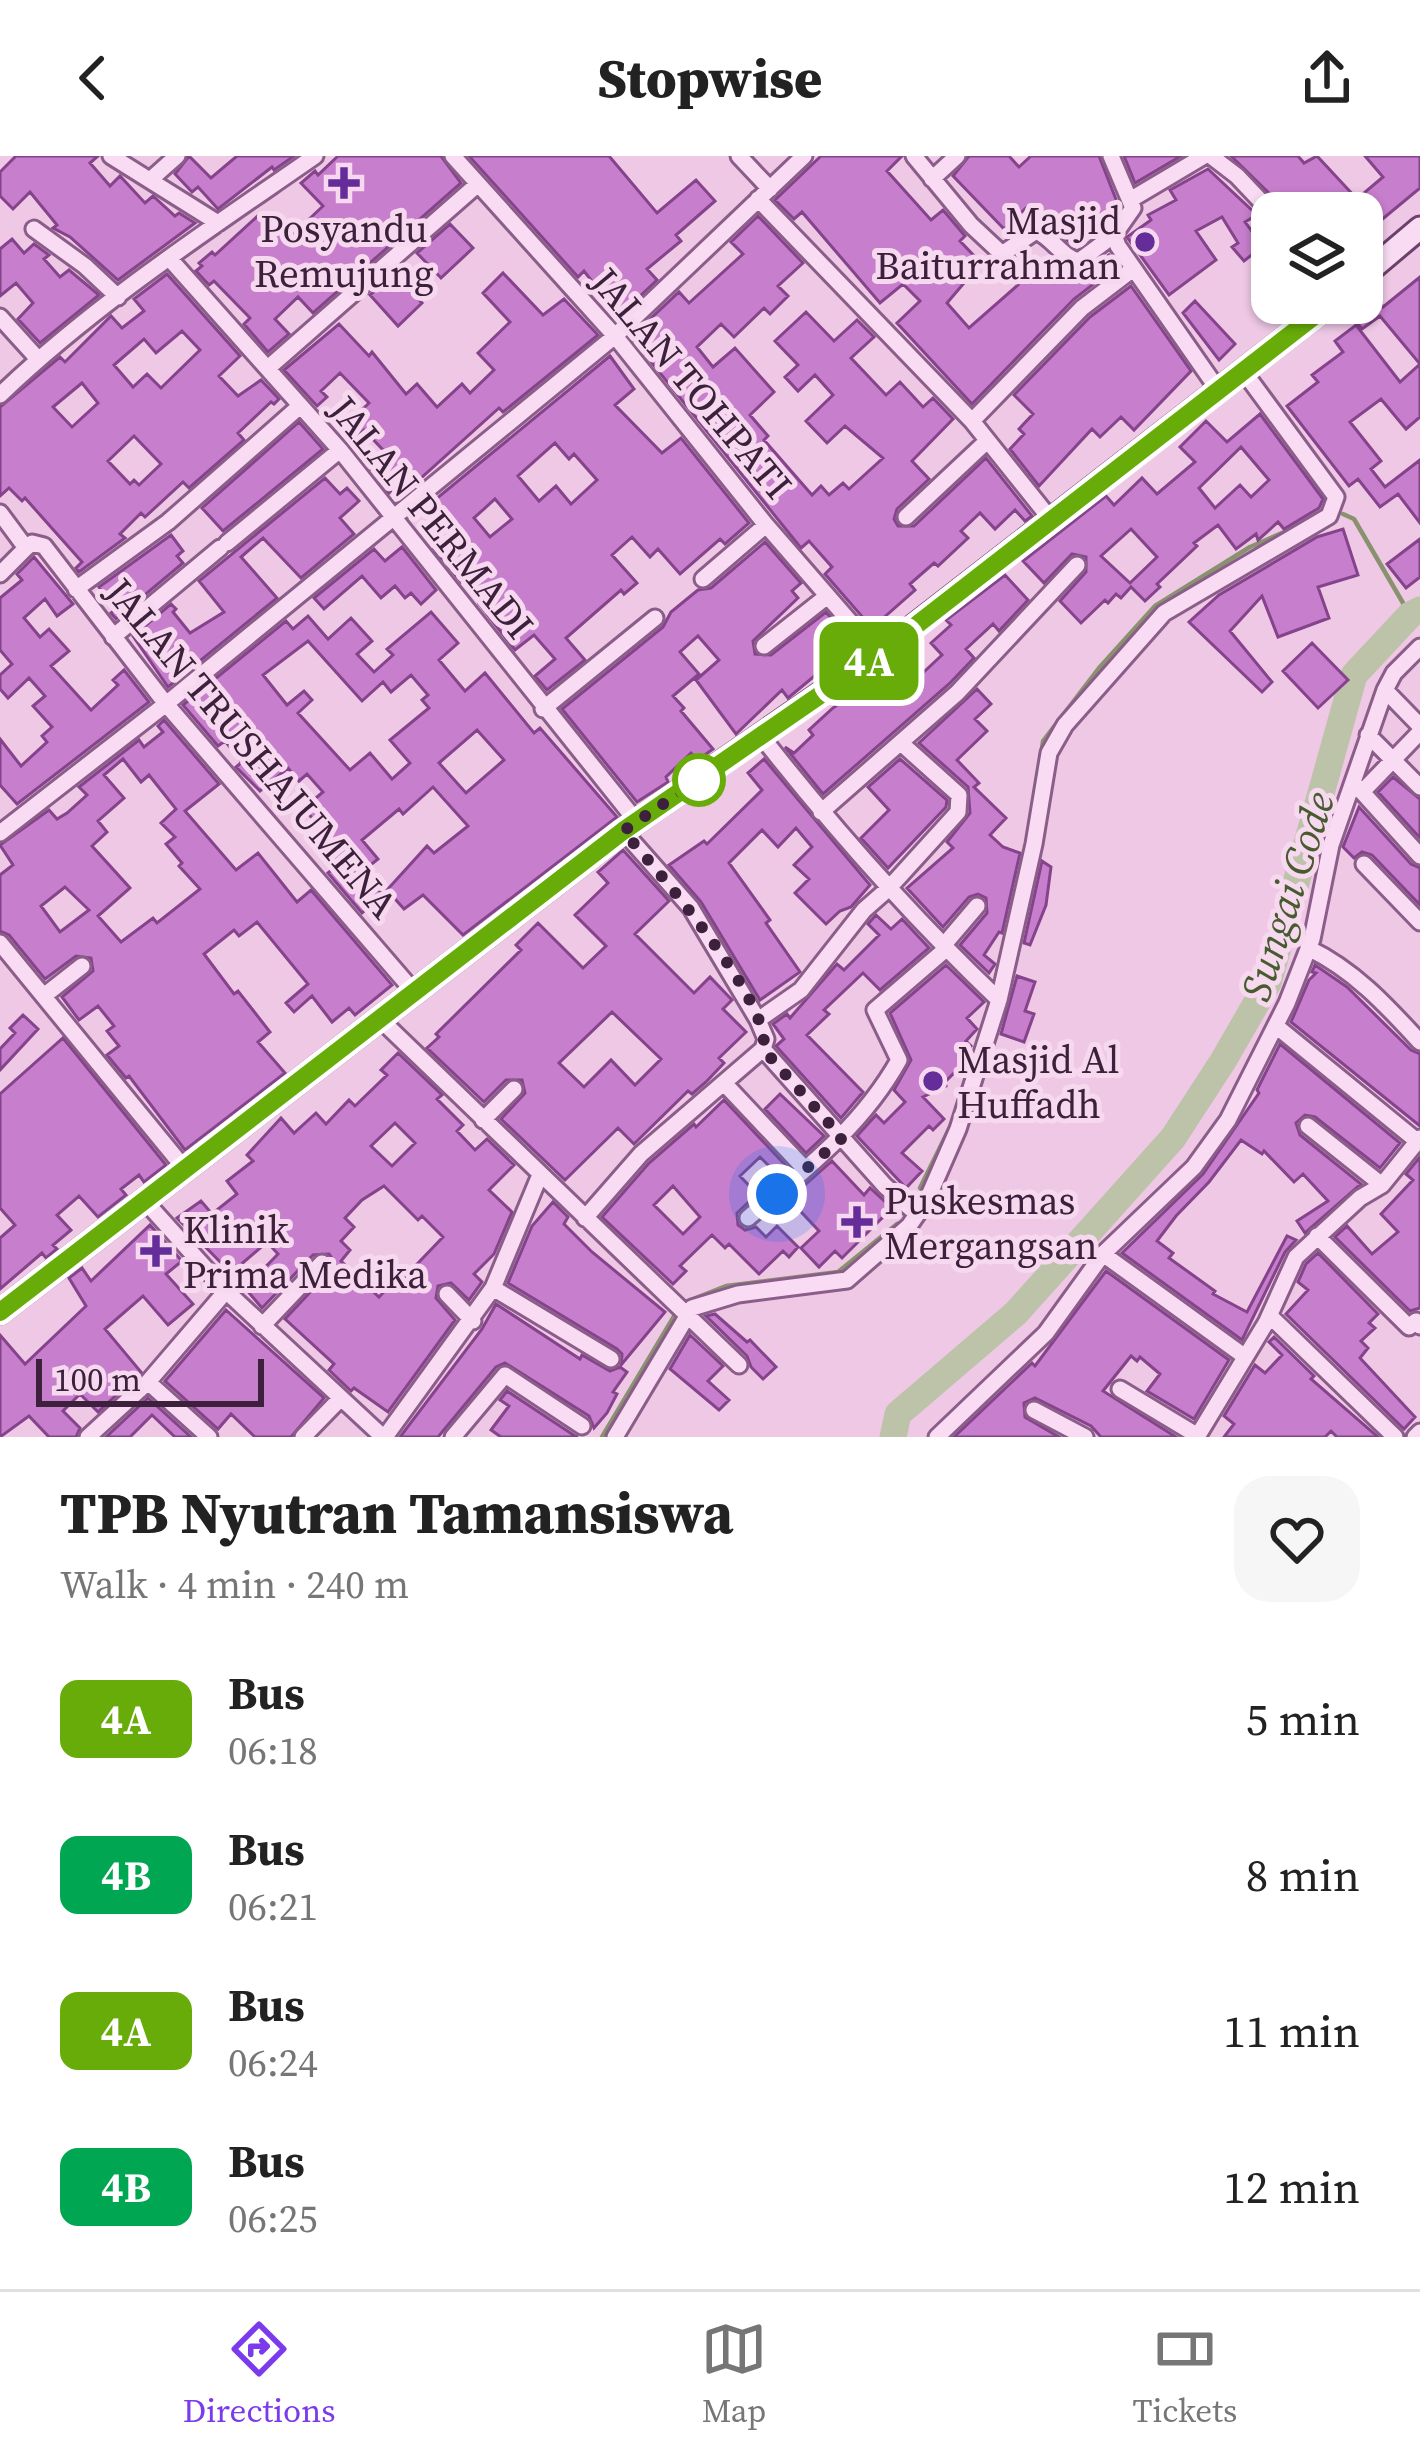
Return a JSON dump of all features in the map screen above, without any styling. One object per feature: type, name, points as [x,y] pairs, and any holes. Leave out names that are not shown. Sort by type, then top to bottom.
[{"type":"main road","points":[[1383,259],[1420,228]]},
{"type":"main road","points":[[3,1303],[630,827],[878,655],[1305,324]]},
{"type":"street","points":[[111,156],[218,223]]},
{"type":"street","points":[[150,180],[177,156]]},
{"type":"street","points":[[0,395],[38,358],[169,258],[315,156]]},
{"type":"street","name":"JALAN TOHPATI","points":[[453,156],[615,336],[766,525],[878,655]]},
{"type":"street","points":[[739,156],[764,194],[972,421],[1052,521]]},
{"type":"street","points":[[0,833],[166,704],[615,336],[804,156]]},
{"type":"street","points":[[914,156],[1002,254],[1036,231],[1068,259],[1079,261],[1114,235],[1131,214],[1130,200],[1111,156]]},
{"type":"street","points":[[932,179],[957,156]]},
{"type":"street","points":[[1130,200],[1208,156],[1253,192]]},
{"type":"street","points":[[268,368],[478,184]]},
{"type":"street","points":[[34,229],[118,297]]},
{"type":"street","points":[[1114,235],[1132,269],[1219,391]]},
{"type":"street","name":"JALAN PERMADI","points":[[169,258],[340,450],[543,709],[691,908],[758,1020]]},
{"type":"street","points":[[972,421],[1082,308],[1132,269]]},
{"type":"street","points":[[0,317],[38,358]]},
{"type":"street","points":[[615,1437],[686,1313],[725,1297],[848,1280],[917,1214],[958,1129],[999,1000],[1049,753],[1065,725],[1164,613],[1330,516],[1336,497],[1244,372]]},
{"type":"street","points":[[76,589],[180,512],[300,406]]},
{"type":"street","points":[[906,517],[987,440]]},
{"type":"street","points":[[113,637],[340,450]]},
{"type":"street","name":"JALAN TRUSHAJUMENA","points":[[0,513],[76,589],[166,704],[415,993]]},
{"type":"street","points":[[703,579],[766,525]]},
{"type":"street","points":[[0,574],[33,546]]},
{"type":"street","points":[[821,812],[979,671],[1077,565]]},
{"type":"street","points":[[764,646],[826,597]]},
{"type":"street","points":[[543,709],[655,619]]},
{"type":"street","points":[[937,1437],[1046,1333],[1102,1254],[1206,1151],[1247,1086],[1308,948],[1330,845],[1358,788],[1368,735],[1385,690],[1394,673],[1420,647]]},
{"type":"street","points":[[1358,788],[1393,760],[1420,729],[1385,690]]},
{"type":"street","points":[[1368,735],[1420,787]]},
{"type":"street","points":[[761,736],[821,812],[999,1000]]},
{"type":"street","points":[[585,1218],[641,1154],[763,1049],[766,1040],[758,1020],[801,990],[864,910],[958,812],[961,800],[901,743]]},
{"type":"street","points":[[1358,788],[1420,856]]},
{"type":"street","points":[[1364,864],[1420,922]]},
{"type":"street","points":[[748,1219],[842,1138],[875,1100],[899,1060],[874,1010],[944,947],[977,906]]},
{"type":"street","points":[[0,943],[185,1169]]},
{"type":"street","points":[[1308,948],[1369,988],[1420,1042]]},
{"type":"street","points":[[45,995],[82,966]]},
{"type":"street","points":[[380,1019],[740,1365]]},
{"type":"street","points":[[1120,1389],[1197,1436],[1270,1316],[1296,1257],[1360,1198],[1382,1185],[1417,1148],[1276,1026]]},
{"type":"street","points":[[763,1049],[885,1186],[917,1214]]},
{"type":"street","points":[[724,1083],[805,1169]]},
{"type":"street","points":[[484,1120],[514,1089]]},
{"type":"street","points":[[1307,1126],[1382,1185]]},
{"type":"street","points":[[144,1200],[226,1291],[384,1437],[493,1288],[540,1175]]},
{"type":"street","points":[[1317,1236],[1409,1328],[1416,1322],[1420,1326]]},
{"type":"street","points":[[1102,1254],[1244,1356]]},
{"type":"street","points":[[262,1325],[322,1263]]},
{"type":"street","points":[[493,1288],[611,1359]]},
{"type":"street","points":[[88,1437],[148,1382],[226,1291]]},
{"type":"street","points":[[447,1294],[472,1321]]},
{"type":"street","points":[[1270,1316],[1395,1437]]},
{"type":"street","points":[[453,1437],[505,1375],[582,1426]]},
{"type":"street","points":[[148,1382],[209,1437]]},
{"type":"street","points":[[304,1437],[341,1398]]},
{"type":"street","points":[[1034,1410],[1085,1437]]},
{"type":"building","points":[[16,156],[98,156],[90,163],[110,186],[120,176],[145,203],[153,196],[175,216],[179,213],[195,223],[118,280],[53,228],[57,225],[30,192],[13,209],[0,196],[0,172]]},
{"type":"building","points":[[189,156],[211,178],[237,156],[294,156],[218,209],[198,187],[192,192],[175,174]]},
{"type":"building","points":[[338,156],[441,156],[461,183],[313,313],[298,297],[275,319],[289,334],[268,352],[244,324],[250,318],[214,281],[209,285],[196,271],[202,266],[199,263],[212,252],[215,255],[261,213],[287,240],[323,206],[301,183]]},
{"type":"building","points":[[469,156],[609,156],[657,213],[696,180],[715,201],[676,235],[681,241],[647,269],[657,280],[619,316],[584,271],[578,277]]},
{"type":"building","points":[[821,156],[902,156],[887,171],[931,220],[943,210],[965,236],[960,241],[981,263],[947,303],[969,328],[1018,285],[1012,279],[1021,270],[1031,280],[1043,269],[1053,282],[1068,272],[1076,281],[1109,255],[1117,266],[1074,299],[972,404],[897,323],[920,301],[903,284],[880,303],[802,212],[794,219],[775,200]]},
{"type":"building","points":[[969,156],[1009,156],[1019,167],[1031,156],[1099,156],[1119,207],[1083,242],[1080,239],[1073,245],[1027,207],[1004,229],[953,176]]},
{"type":"building","points":[[1124,156],[1181,156],[1135,183]]},
{"type":"building","points":[[1231,156],[1298,156],[1304,163],[1317,156],[1350,192],[1268,192]]},
{"type":"building","points":[[1365,156],[1420,156],[1420,188],[1383,219],[1383,192],[1365,192],[1383,177]]},
{"type":"building","points":[[1208,169],[1251,209],[1251,218],[1245,222],[1251,230],[1251,255],[1244,261],[1232,247],[1238,243],[1222,217],[1196,231],[1216,260],[1169,295],[1127,237],[1151,220],[1148,215],[1176,200],[1170,190]]},
{"type":"building","points":[[758,216],[803,263],[778,286],[788,296],[770,314],[764,308],[734,337],[721,324],[697,347],[713,367],[735,348],[774,392],[750,415],[768,436],[764,440],[812,495],[821,486],[829,495],[843,483],[849,489],[883,458],[845,426],[827,443],[806,421],[833,395],[815,375],[798,391],[785,377],[798,365],[775,341],[806,312],[834,341],[857,320],[874,337],[851,358],[886,395],[900,382],[923,407],[933,398],[953,419],[912,461],[929,479],[897,509],[898,526],[914,526],[986,458],[1032,516],[1025,521],[1015,510],[995,529],[980,513],[961,531],[968,538],[910,584],[915,590],[872,628],[825,574],[832,567],[809,541],[801,548],[631,337],[679,292],[689,303],[743,254],[731,242]]},
{"type":"building","points":[[450,224],[473,248],[441,278],[417,253]]},
{"type":"building","points":[[12,239],[24,253],[34,244],[49,255],[44,259],[60,277],[69,270],[99,295],[40,343],[18,319],[33,303],[16,283],[0,296],[0,249]]},
{"type":"building","points":[[503,273],[543,315],[564,299],[598,335],[503,412],[499,408],[402,495],[395,487],[389,493],[369,467],[385,452],[364,430],[352,441],[342,429],[369,403],[340,373],[321,391],[327,397],[317,406],[284,370],[339,324],[369,356],[372,352],[406,394],[417,384],[437,407],[462,384],[470,393],[494,370],[478,353],[510,322],[483,293]]},
{"type":"building","points":[[167,274],[240,356],[219,376],[238,396],[261,380],[279,399],[238,433],[244,440],[189,488],[183,482],[145,517],[141,513],[120,534],[125,538],[79,572],[76,568],[82,562],[25,498],[22,501],[9,488],[0,496],[0,407],[60,357],[65,362],[111,316],[122,328],[144,311],[134,299]],"holes":[[[182,331],[200,350],[161,388],[147,374],[133,387],[114,365],[144,339],[156,353]],[[82,383],[98,403],[72,427],[53,407]],[[134,436],[161,464],[139,485],[134,480],[130,484],[108,461]]]},
{"type":"building","points":[[394,274],[422,303],[398,326],[370,295]]},
{"type":"building","points":[[1420,277],[1420,364],[1383,320],[1383,307]]},
{"type":"building","points":[[1131,286],[1191,371],[1134,430],[1121,417],[1100,437],[1092,429],[1039,486],[1010,449],[1033,414],[1014,395],[1090,317]]},
{"type":"building","points":[[1195,301],[1235,344],[1219,360],[1183,313]]},
{"type":"building","points":[[1356,325],[1400,382],[1420,364],[1420,417],[1406,429],[1381,399],[1350,422],[1381,461],[1371,469],[1385,487],[1420,460],[1420,523],[1398,494],[1380,507],[1358,479],[1349,486],[1287,406],[1318,382],[1312,375],[1343,352],[1335,341]]},
{"type":"building","points":[[610,356],[634,389],[615,405],[662,453],[681,438],[749,523],[725,544],[720,539],[680,574],[658,549],[650,557],[632,537],[612,555],[637,583],[624,594],[621,590],[566,638],[585,660],[547,690],[535,676],[555,659],[534,635],[515,650],[479,604],[485,599],[466,577],[461,582],[434,549],[454,532],[430,507],[419,513]],"holes":[[[555,443],[569,459],[574,454],[597,480],[571,504],[556,486],[539,501],[518,476]],[[495,499],[512,519],[490,537],[474,518]]]},
{"type":"building","points":[[1260,414],[1323,499],[1319,508],[1284,529],[1278,522],[1258,540],[1256,534],[1236,549],[1218,525],[1194,543],[1197,546],[1145,601],[1131,587],[1121,598],[1116,594],[1108,603],[1105,600],[1081,623],[1060,601],[1086,572],[1086,557],[1072,554],[1044,583],[1023,561],[1106,496],[1114,505],[1142,478],[1157,494],[1195,462],[1180,447],[1206,421],[1227,442]],"holes":[[[1241,447],[1269,480],[1251,497],[1240,485],[1215,508],[1199,488]],[[1131,529],[1157,557],[1130,583],[1101,556]]]},
{"type":"building","points":[[299,422],[323,449],[223,531],[202,508]]},
{"type":"building","points":[[325,478],[340,494],[347,488],[359,501],[340,518],[354,534],[301,578],[263,538],[241,557],[277,598],[168,687],[133,636],[171,604],[190,633],[224,612],[199,581]]},
{"type":"building","points":[[1343,529],[1358,575],[1318,587],[1329,618],[1278,637],[1262,596],[1230,631],[1272,682],[1262,692],[1189,622],[1219,595],[1317,537]]},
{"type":"building","points":[[171,535],[183,551],[177,556],[183,563],[116,619],[111,613],[116,609],[99,587]]},
{"type":"building","points":[[1420,539],[1420,577],[1406,588],[1387,564]]},
{"type":"building","points":[[765,542],[801,583],[792,591],[798,598],[753,641],[755,654],[771,655],[826,612],[853,644],[788,698],[782,690],[736,734],[696,680],[719,660],[698,636],[680,652],[699,674],[673,696],[713,749],[698,760],[691,753],[666,777],[668,782],[637,802],[562,709],[663,627],[671,612],[698,590],[711,588]]},
{"type":"building","points":[[402,547],[436,590],[421,604],[411,593],[405,598],[395,586],[381,598],[362,576],[324,609],[314,598],[374,549],[385,561]]},
{"type":"building","points":[[34,557],[73,604],[57,616],[45,599],[24,618],[40,637],[49,629],[69,651],[51,666],[91,710],[118,685],[113,680],[124,670],[149,702],[17,804],[0,785],[0,739],[21,766],[47,742],[42,736],[52,727],[33,706],[45,696],[29,678],[8,698],[0,689],[0,675],[12,664],[0,650],[0,598],[22,580],[17,574]]},
{"type":"building","points":[[1005,575],[1028,600],[999,631],[993,624],[966,649],[974,658],[949,684],[823,794],[785,747],[794,753],[813,735],[809,730],[833,708],[864,686],[867,689],[895,662],[913,682],[942,655],[931,643],[951,625],[946,620]]},
{"type":"building","points":[[431,612],[458,643],[439,660],[465,691],[485,673],[534,733],[540,728],[617,817],[463,935],[423,895],[404,909],[387,890],[427,846],[434,853],[468,826],[433,787],[403,814],[399,809],[362,840],[378,859],[363,871],[383,895],[362,913],[328,873],[334,868],[313,842],[324,833],[304,808],[323,792],[307,774],[299,781],[288,768],[260,791],[236,767],[242,762],[225,741],[218,746],[183,705],[286,621],[293,629],[308,616],[328,639],[351,618],[372,641],[357,654],[374,672],[393,655],[387,649]],"holes":[[[308,641],[362,701],[383,682],[391,692],[411,675],[428,695],[422,700],[429,708],[390,740],[410,763],[392,779],[370,753],[350,770],[298,713],[312,700],[304,691],[287,705],[263,675]],[[477,730],[504,760],[466,793],[439,763]]]},
{"type":"building","points":[[1312,643],[1348,680],[1318,708],[1283,671]]},
{"type":"building","points":[[977,689],[991,704],[975,719],[987,731],[957,760],[979,783],[974,787],[1006,818],[990,835],[1003,847],[1020,853],[1002,933],[984,955],[995,964],[989,973],[960,945],[987,913],[986,898],[969,897],[943,927],[907,888],[953,848],[947,842],[970,813],[968,787],[919,743]]},
{"type":"building","points":[[164,720],[219,784],[185,811],[236,870],[258,853],[297,902],[311,890],[392,985],[355,1015],[349,1008],[332,1022],[312,996],[294,1012],[286,1003],[308,984],[257,922],[239,936],[234,930],[204,954],[270,1032],[258,1042],[285,1073],[185,1150],[129,1076],[107,1055],[119,1046],[107,1031],[114,1026],[98,1006],[79,1020],[62,997],[93,971],[91,958],[76,956],[45,979],[9,935],[0,931],[0,875],[13,865],[0,845],[49,810],[57,819],[67,813],[87,795],[79,787],[139,740],[144,747],[163,732],[158,726]],"holes":[[[123,759],[141,782],[149,775],[176,809],[161,823],[175,837],[166,844],[200,889],[157,923],[153,918],[121,942],[98,916],[130,888],[92,846],[107,832],[98,821],[124,798],[104,775]],[[65,887],[89,910],[60,932],[41,906]]]},
{"type":"building","points":[[764,759],[870,885],[851,907],[826,924],[795,893],[809,879],[794,865],[812,847],[796,828],[778,847],[762,830],[729,863],[800,972],[760,1000],[701,902],[669,865],[704,841],[707,844],[762,790],[748,773]]},
{"type":"building","points":[[900,759],[947,800],[946,807],[888,868],[861,838],[889,810],[868,787]]},
{"type":"building","points":[[1393,777],[1420,799],[1420,838],[1378,792]]},
{"type":"building","points":[[1359,807],[1420,868],[1420,905],[1372,855],[1362,852],[1354,858],[1343,847]]},
{"type":"building","points":[[623,850],[669,901],[635,934],[694,993],[710,977],[732,1000],[723,1009],[746,1032],[719,1058],[724,1063],[706,1082],[692,1094],[688,1091],[634,1144],[618,1128],[565,1180],[501,1119],[525,1093],[522,1080],[506,1080],[484,1102],[427,1048],[521,950],[516,945],[538,923],[583,968],[606,946],[575,915],[608,883],[598,872]],"holes":[[[612,1012],[661,1059],[635,1085],[611,1060],[584,1087],[559,1063]]]},
{"type":"building","points":[[1042,861],[1051,867],[1046,905],[1030,945],[1024,943]]},
{"type":"building","points":[[876,915],[891,929],[902,919],[929,948],[880,990],[863,973],[824,1010],[829,1014],[807,1035],[863,1092],[841,1118],[776,1046],[784,1039],[773,1024],[787,1014],[790,1018],[837,964],[844,970],[879,935],[868,924]]},
{"type":"building","points":[[946,965],[984,1002],[967,1018],[977,1029],[966,1041],[971,1046],[962,1055],[967,1060],[946,1086],[923,1097],[944,1119],[933,1130],[929,1126],[902,1153],[922,1171],[906,1188],[857,1136],[876,1115],[884,1123],[905,1102],[894,1090],[911,1060],[890,1013]]},
{"type":"building","points":[[1315,965],[1347,987],[1420,1054],[1420,1126],[1291,1022],[1316,973],[1312,972]]},
{"type":"building","points":[[1017,976],[1035,982],[1025,1011],[1034,1014],[1024,1042],[1001,1034]]},
{"type":"building","points":[[23,1015],[38,1029],[0,1070],[0,1049]]},
{"type":"building","points":[[63,1038],[166,1165],[144,1182],[139,1175],[121,1189],[126,1195],[98,1217],[79,1196],[57,1215],[71,1230],[53,1245],[57,1249],[46,1258],[42,1253],[0,1289],[0,1238],[15,1225],[0,1208],[0,1094]]},
{"type":"building","points":[[1280,1044],[1400,1143],[1380,1168],[1315,1117],[1305,1115],[1296,1123],[1300,1135],[1361,1184],[1305,1233],[1297,1221],[1328,1201],[1303,1174],[1294,1182],[1264,1151],[1241,1140],[1176,1216],[1157,1241],[1173,1253],[1169,1258],[1213,1294],[1247,1312],[1287,1236],[1296,1240],[1285,1252],[1242,1340],[1122,1253],[1203,1174],[1259,1093]]},
{"type":"building","points":[[398,1053],[442,1095],[437,1099],[463,1125],[457,1131],[475,1150],[487,1139],[514,1165],[489,1190],[512,1212],[494,1254],[474,1274],[482,1282],[469,1300],[451,1283],[438,1286],[436,1298],[455,1320],[388,1412],[354,1388],[351,1391],[329,1370],[334,1364],[285,1319],[331,1270],[334,1261],[329,1254],[313,1255],[262,1308],[245,1288],[278,1254],[267,1242],[231,1273],[177,1218],[201,1201],[212,1214],[237,1194],[227,1181],[253,1161],[247,1155],[281,1118],[294,1133],[316,1113],[326,1124],[349,1100],[355,1106],[387,1075],[381,1070]],"holes":[[[395,1123],[415,1143],[392,1166],[371,1146]],[[384,1186],[443,1237],[379,1297],[341,1261],[350,1250],[341,1241],[354,1227],[345,1218]]]},
{"type":"building","points":[[780,1094],[824,1136],[806,1153],[765,1109]]},
{"type":"building","points":[[724,1100],[788,1168],[779,1176],[760,1157],[740,1176],[757,1194],[737,1213],[738,1225],[745,1230],[756,1227],[766,1237],[777,1226],[798,1247],[789,1257],[783,1251],[759,1274],[729,1244],[725,1248],[712,1235],[680,1266],[686,1271],[673,1284],[602,1217],[649,1163],[694,1124],[696,1127]],"holes":[[[673,1186],[700,1217],[683,1234],[654,1205]]]},
{"type":"building","points":[[1420,1157],[1420,1308],[1410,1311],[1335,1237],[1347,1226],[1372,1254],[1398,1232],[1381,1214],[1413,1180],[1406,1174]]},
{"type":"building","points":[[832,1161],[864,1195],[870,1188],[892,1208],[842,1258],[835,1251],[819,1267],[801,1248],[819,1231],[789,1199]]},
{"type":"building","points":[[553,1202],[568,1217],[564,1224],[592,1252],[665,1312],[621,1365],[622,1354],[617,1349],[508,1283],[532,1226]]},
{"type":"building","points":[[150,1225],[182,1261],[166,1274],[193,1304],[168,1325],[143,1296],[105,1329],[141,1372],[98,1412],[80,1394],[63,1411],[80,1428],[76,1437],[49,1437],[29,1416],[0,1437],[0,1335],[25,1364],[86,1306],[69,1278],[82,1268],[91,1281]]},
{"type":"building","points":[[1318,1253],[1378,1314],[1369,1323],[1375,1328],[1361,1341],[1368,1348],[1360,1358],[1415,1417],[1404,1429],[1286,1314],[1308,1290],[1298,1282],[1306,1264]]},
{"type":"building","points":[[1106,1271],[1229,1360],[1194,1419],[1147,1391],[1160,1374],[1140,1357],[1137,1361],[1131,1356],[1103,1391],[1176,1437],[1101,1437],[1091,1426],[1035,1398],[1024,1403],[1025,1417],[1059,1437],[954,1437],[1032,1363],[1035,1366]]},
{"type":"building","points":[[496,1304],[580,1359],[582,1355],[610,1371],[620,1367],[627,1372],[613,1392],[617,1394],[607,1413],[594,1428],[589,1416],[505,1363],[496,1367],[438,1437],[400,1437],[482,1329]]},
{"type":"building","points":[[226,1310],[324,1398],[291,1437],[255,1437],[231,1414],[218,1429],[165,1381]]},
{"type":"building","points":[[715,1314],[776,1367],[763,1379],[706,1316]]},
{"type":"building","points":[[690,1335],[723,1366],[708,1381],[729,1400],[719,1410],[670,1369]]},
{"type":"building","points":[[1274,1337],[1314,1376],[1311,1379],[1378,1437],[1337,1437],[1331,1431],[1325,1437],[1224,1437],[1234,1424],[1224,1416],[1255,1365],[1265,1373],[1282,1355],[1269,1342]]},
{"type":"building","points":[[507,1391],[578,1437],[501,1437],[491,1430],[509,1406],[500,1400]]},
{"type":"building","points":[[148,1398],[191,1437],[175,1437],[152,1415],[130,1437],[106,1437]]},
{"type":"waterway","points":[[1343,514],[1354,519],[1410,615]]},
{"type":"waterway","points":[[1041,756],[1043,741],[1155,606],[1250,547],[1298,526]]},
{"type":"waterway","name":"Sungai Code","points":[[893,1437],[898,1414],[1016,1313],[1173,1138],[1223,1061],[1268,983],[1354,675],[1420,610]]},
{"type":"waterway","points":[[920,1188],[952,1123]]},
{"type":"waterway","points":[[683,1303],[726,1286],[838,1272],[897,1224]]},
{"type":"waterway","points":[[602,1437],[676,1313]]},
{"type":"bus line","name":"4A","points":[[0,1312],[623,831],[878,655],[1306,324]]},
{"type":"place","name":"Posyandu Remujung","points":[[344,183]]},
{"type":"place","name":"Masjid Baiturrahman","points":[[1145,242]]},
{"type":"place","name":"Masjid Al Huffadh","points":[[933,1081]]},
{"type":"place","name":"Puskesmas Mergangsan","points":[[857,1222]]},
{"type":"place","name":"Klinik Prima Medika","points":[[156,1251]]},
{"type":"route","points":[[699,780],[623,831],[691,908],[724,959],[758,1020],[766,1040],[763,1049],[842,1138],[777,1194]]}]
